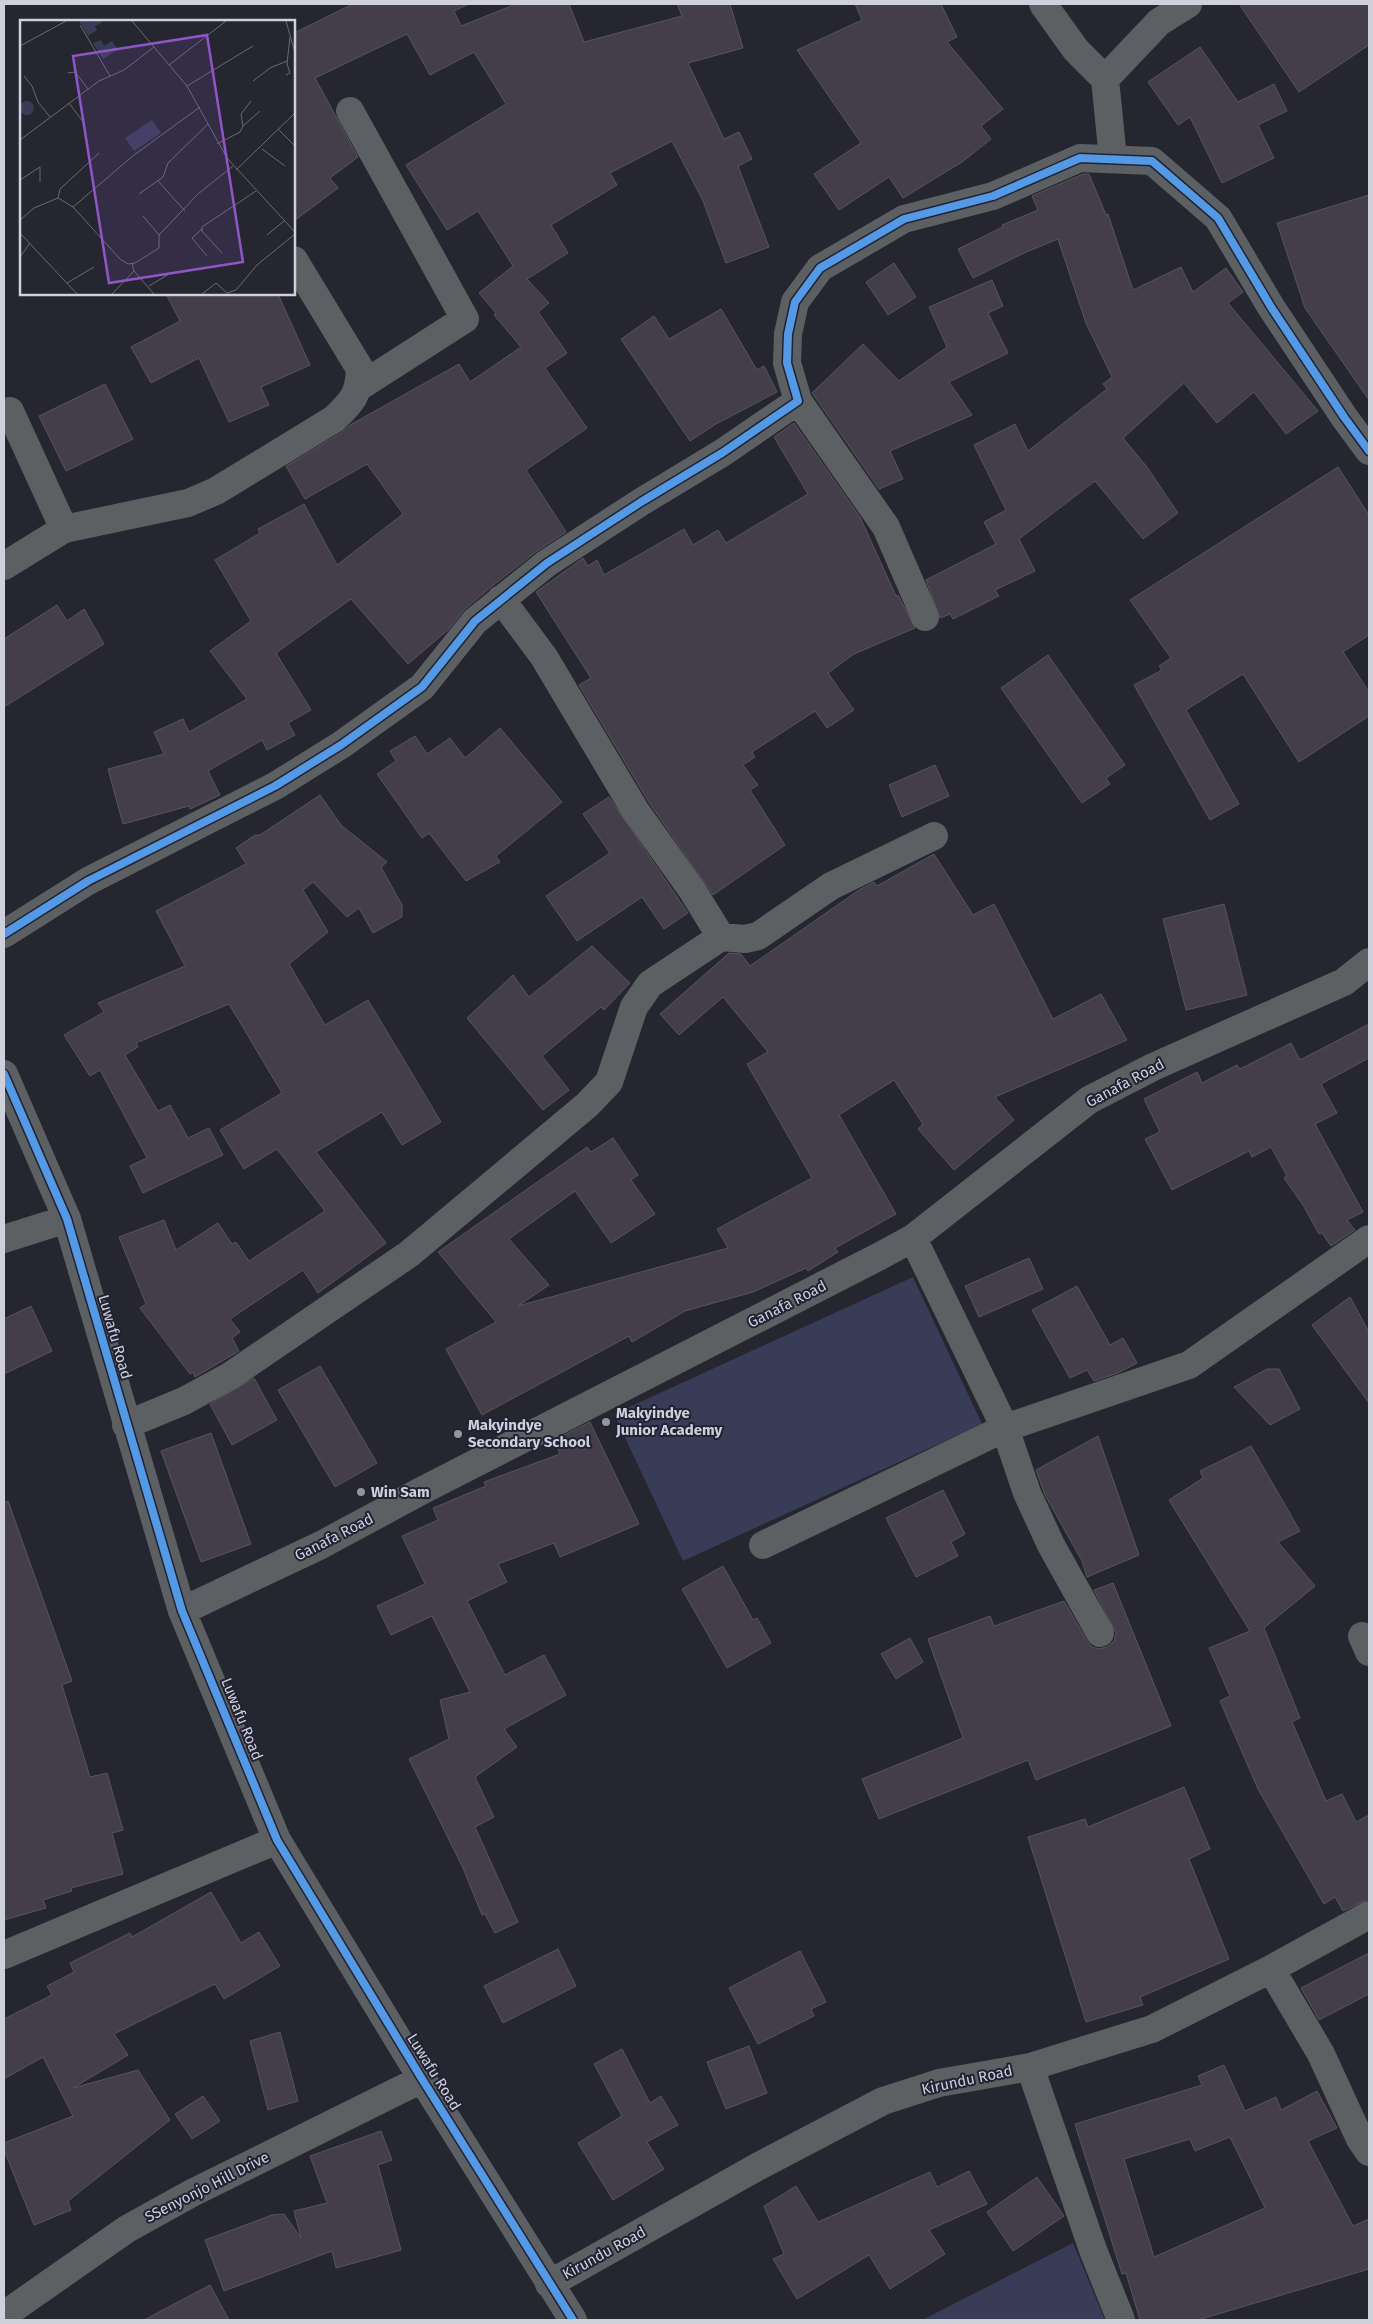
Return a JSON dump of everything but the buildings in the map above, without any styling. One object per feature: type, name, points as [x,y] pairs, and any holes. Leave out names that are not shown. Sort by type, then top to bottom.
[{"type":"street","points":[[1043,4],[1076,50],[1104,79],[1113,159]]},
{"type":"street","points":[[1104,79],[1158,22],[1188,4]]},
{"type":"street","points":[[4,566],[64,529],[188,503],[216,491],[334,418],[348,405],[359,387],[465,319],[350,111]]},
{"type":"street","points":[[925,617],[886,527],[798,400],[787,363],[788,334],[795,302],[820,268],[904,219],[992,196],[1080,158],[1152,161],[1218,218],[1271,307],[1344,417],[1369,451]]},
{"type":"street","points":[[295,262],[360,369],[359,387]]},
{"type":"street","points":[[4,934],[88,881],[275,786],[342,745],[422,686],[475,621],[547,562],[722,453],[798,400]]},
{"type":"street","points":[[10,411],[64,529]]},
{"type":"street","points":[[501,600],[544,657],[635,810],[692,890],[721,937]]},
{"type":"street","points":[[126,1425],[184,1401],[230,1376],[416,1248],[587,1106],[609,1082],[634,1007],[650,984],[721,937],[744,939],[758,936],[831,886],[934,836]]},
{"type":"street","name":"Ganafa Road","points":[[182,1611],[321,1545],[423,1490],[913,1238],[1089,1100],[1153,1067],[1344,982],[1369,962]]},
{"type":"street","name":"Luwafu Road","points":[[4,1074],[67,1219],[182,1611],[277,1840],[422,2079],[573,2320]]},
{"type":"street","points":[[4,1239],[67,1219]]},
{"type":"street","points":[[913,1238],[1005,1428],[1027,1493],[1051,1545],[1100,1633]]},
{"type":"street","points":[[763,1545],[1005,1428],[1189,1365],[1369,1239]]},
{"type":"street","points":[[4,1955],[277,1840]]},
{"type":"street","name":"Kirundu Road","points":[[549,2284],[760,2166],[883,2101],[939,2083],[1030,2067],[1152,2029],[1271,1969],[1369,1916]]},
{"type":"street","points":[[1271,1969],[1321,2054],[1360,2139],[1369,2152]]},
{"type":"street","points":[[1030,2067],[1093,2250],[1121,2320]]},
{"type":"street","name":"SSenyonjo Hill Drive","points":[[4,2314],[127,2228],[422,2079]]},
{"type":"shaded area","points":[[913,1277],[982,1424],[683,1561],[614,1414]]},
{"type":"shaded area","points":[[1073,2243],[1105,2320],[922,2320]]},
{"type":"cycle path","points":[[4,934],[88,881],[275,786],[341,745],[422,687],[475,621],[547,563],[641,502],[722,453],[798,401],[787,363],[788,334],[795,302],[820,268],[904,219],[993,196],[1080,158],[1152,161],[1218,218],[1271,307],[1344,417],[1369,451]]},
{"type":"cycle path","points":[[4,1074],[67,1219],[182,1611],[277,1840],[422,2079],[573,2320]]},
{"type":"place","name":"Makyindye Junior Academy","points":[[606,1422]]},
{"type":"place","name":"Makyindye Secondary School","points":[[458,1434]]},
{"type":"place","name":"Win Sam","points":[[361,1492]]}]
